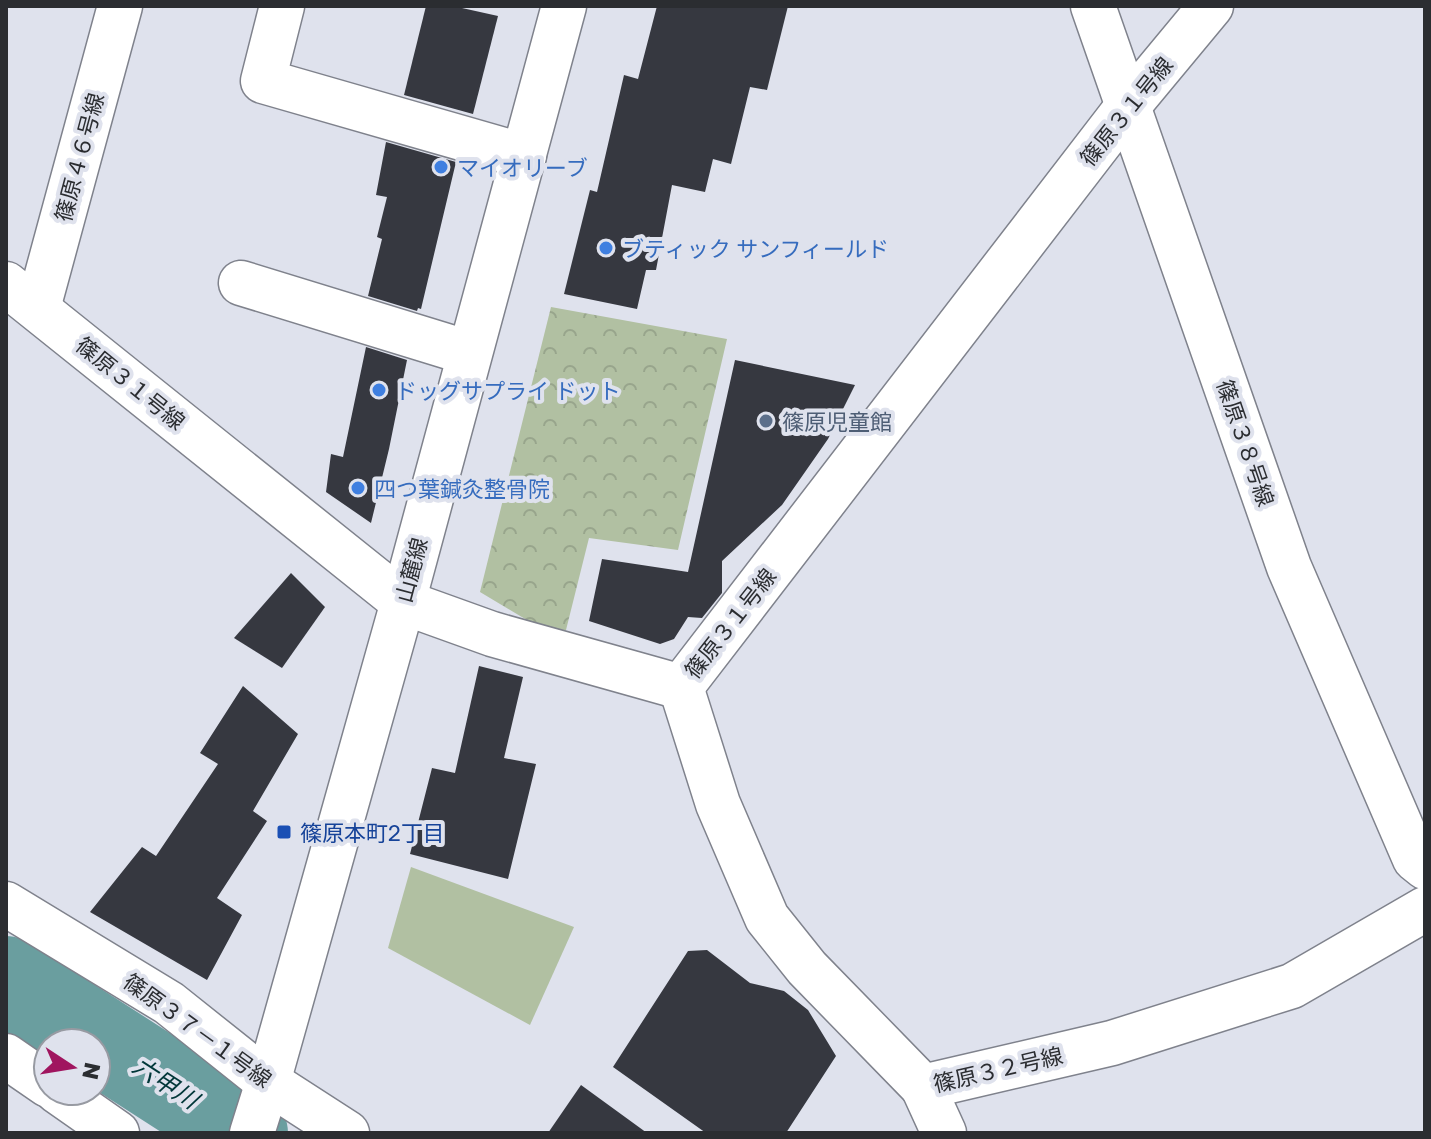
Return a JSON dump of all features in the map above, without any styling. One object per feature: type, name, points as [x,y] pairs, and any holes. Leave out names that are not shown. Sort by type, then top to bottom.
[{"type":"street","name":"篠原４６号線","points":[[22,296],[120,6]]},
{"type":"street","points":[[282,6],[263,81],[524,156]]},
{"type":"street","name":"山麓線","points":[[252,1133],[403,602],[564,6]]},
{"type":"street","name":"篠原３８号線","points":[[1093,6],[1289,567],[1415,859],[1425,867]]},
{"type":"street","name":"篠原３１号線","points":[[22,296],[403,602],[492,634],[681,687],[1128,106],[1211,6]]},
{"type":"street","points":[[241,283],[469,353]]},
{"type":"street","name":"篠原３２号線","points":[[681,687],[718,804],[767,918],[807,968],[923,1087],[1112,1043],[1292,986],[1425,909]]},
{"type":"street","name":"篠原３７－１号線","points":[[6,904],[169,1003],[268,1082],[347,1133]]},
{"type":"street","points":[[6,1056],[32,1074]]},
{"type":"street","points":[[923,1087],[944,1133]]},
{"type":"street","points":[[80,1107],[117,1133]]},
{"type":"green space","points":[[551,307],[727,339],[678,550],[589,538],[566,630],[542,629],[480,592]]},
{"type":"green space","points":[[411,867],[574,927],[530,1025],[388,948]]},
{"type":"building","points":[[426,6],[453,6],[498,16],[473,114],[404,95]]},
{"type":"building","points":[[657,6],[788,6],[767,90],[750,87],[731,164],[713,159],[705,192],[672,185],[656,270],[646,270],[637,309],[564,294],[590,190],[597,192],[624,75],[638,79]]},
{"type":"building","points":[[386,142],[456,162],[421,309],[417,311],[368,296],[382,239],[377,237],[387,197],[376,195]]},
{"type":"building","points":[[366,347],[407,360],[371,523],[326,492],[331,454],[343,457]]},
{"type":"building","points":[[735,360],[855,385],[828,439],[782,505],[722,561],[722,593],[702,618],[688,617],[674,639],[660,644],[589,621],[602,559],[688,572]]},
{"type":"building","points":[[291,573],[325,607],[282,668],[234,638]]},
{"type":"building","points":[[479,666],[523,677],[504,758],[536,764],[508,879],[410,854],[432,768],[455,773]]},
{"type":"building","points":[[243,686],[298,734],[253,811],[267,821],[217,898],[242,915],[207,980],[90,912],[142,847],[156,856],[218,764],[200,753]]},
{"type":"building","points":[[707,950],[750,983],[784,991],[808,1010],[836,1056],[786,1133],[706,1133],[613,1067],[688,951]]},
{"type":"building","points":[[581,1085],[647,1133],[548,1133]]},
{"type":"waterway","name":"六甲川","points":[[6,980],[244,1133]]},
{"type":"place","name":"マイオリーブ","points":[[441,167]]},
{"type":"place","name":"ブティック サンフィールド","points":[[606,248]]},
{"type":"place","name":"ドッグサプライ ドット","points":[[379,390]]},
{"type":"place","name":"篠原児童館","points":[[766,421]]},
{"type":"place","name":"四つ葉鍼灸整骨院","points":[[358,488]]},
{"type":"place","name":"篠原本町2丁目","points":[[284,832]]}]
